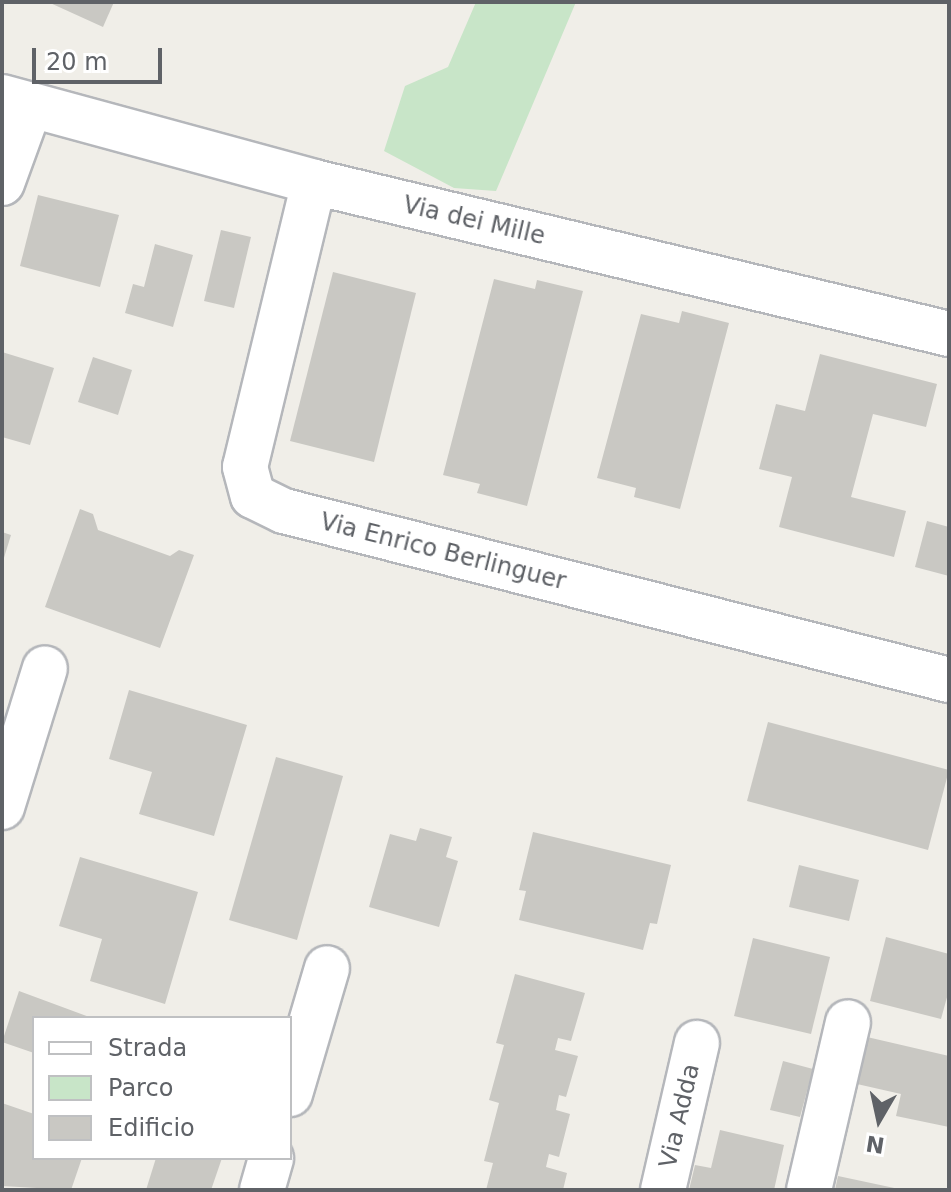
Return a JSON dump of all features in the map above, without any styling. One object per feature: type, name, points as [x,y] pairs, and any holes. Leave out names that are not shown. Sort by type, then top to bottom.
[{"type":"street","name":"Via dei Mille","points":[[16,102],[314,182],[949,334]]},
{"type":"street","points":[[2,183],[16,102]]},
{"type":"street","name":"Via Enrico Berlinguer","points":[[314,182],[245,467],[253,496],[284,511],[949,680]]},
{"type":"street","points":[[2,807],[45,668]]},
{"type":"street","points":[[292,1087],[327,968]]},
{"type":"street","points":[[809,1190],[848,1022]]},
{"type":"street","name":"Via Adda","points":[[663,1190],[697,1043]]},
{"type":"street","points":[[262,1190],[270,1160]]},
{"type":"green space","points":[[476,2],[576,2],[496,191],[454,188],[384,151],[405,86],[448,67]]},
{"type":"building","points":[[48,2],[114,2],[103,27]]},
{"type":"building","points":[[38,195],[119,215],[100,287],[20,266]]},
{"type":"building","points":[[221,230],[251,237],[234,308],[204,301]]},
{"type":"building","points":[[155,244],[193,255],[173,327],[125,313],[133,284],[144,287]]},
{"type":"building","points":[[333,272],[416,293],[374,462],[290,441]]},
{"type":"building","points":[[494,279],[535,289],[537,280],[583,291],[527,506],[477,493],[480,484],[443,475]]},
{"type":"building","points":[[682,311],[729,323],[680,509],[634,497],[636,488],[597,478],[641,314],[679,323]]},
{"type":"building","points":[[2,352],[54,368],[30,445],[2,437]]},
{"type":"building","points":[[820,354],[937,384],[926,427],[873,414],[851,497],[906,511],[894,557],[779,527],[792,477],[759,469],[776,404],[805,411]]},
{"type":"building","points":[[93,357],[132,370],[118,415],[78,402]]},
{"type":"building","points":[[80,509],[93,514],[98,530],[170,556],[179,550],[194,555],[160,648],[45,607]]},
{"type":"building","points":[[927,521],[949,527],[949,576],[915,567]]},
{"type":"building","points":[[2,532],[11,535],[3,561],[2,561]]},
{"type":"building","points":[[129,690],[247,725],[214,836],[139,814],[152,772],[109,759]]},
{"type":"building","points":[[768,722],[949,770],[928,850],[747,801]]},
{"type":"building","points":[[276,757],[343,776],[297,940],[229,920]]},
{"type":"building","points":[[420,828],[452,837],[446,857],[458,861],[439,927],[369,907],[390,834],[416,841]]},
{"type":"building","points":[[533,832],[671,865],[657,924],[650,923],[643,950],[519,920],[526,891],[519,890]]},
{"type":"building","points":[[80,857],[198,892],[165,1004],[90,981],[102,939],[59,926]]},
{"type":"building","points":[[799,865],[859,880],[849,921],[789,907]]},
{"type":"building","points":[[886,937],[949,954],[949,990],[941,1019],[870,1001]]},
{"type":"building","points":[[753,938],[830,957],[811,1034],[734,1016]]},
{"type":"building","points":[[515,974],[585,993],[571,1041],[558,1038],[555,1050],[578,1056],[566,1097],[559,1095],[556,1110],[570,1114],[559,1157],[549,1154],[546,1167],[567,1173],[563,1190],[486,1190],[493,1163],[484,1161],[499,1103],[489,1100],[504,1045],[496,1043]]},
{"type":"building","points":[[19,991],[87,1016],[32,1016],[32,1052],[2,1042]]},
{"type":"building","points":[[867,1037],[949,1056],[949,1127],[896,1116],[901,1094],[857,1084]]},
{"type":"building","points":[[783,1061],[813,1069],[800,1117],[770,1110]]},
{"type":"building","points":[[2,1103],[32,1113],[32,1160],[81,1160],[71,1190],[2,1186]]},
{"type":"building","points":[[720,1130],[784,1145],[774,1190],[689,1190],[695,1165],[711,1168]]},
{"type":"building","points":[[155,1160],[221,1160],[211,1190],[146,1190]]},
{"type":"building","points":[[838,1176],[899,1189],[899,1190],[835,1190]]}]
